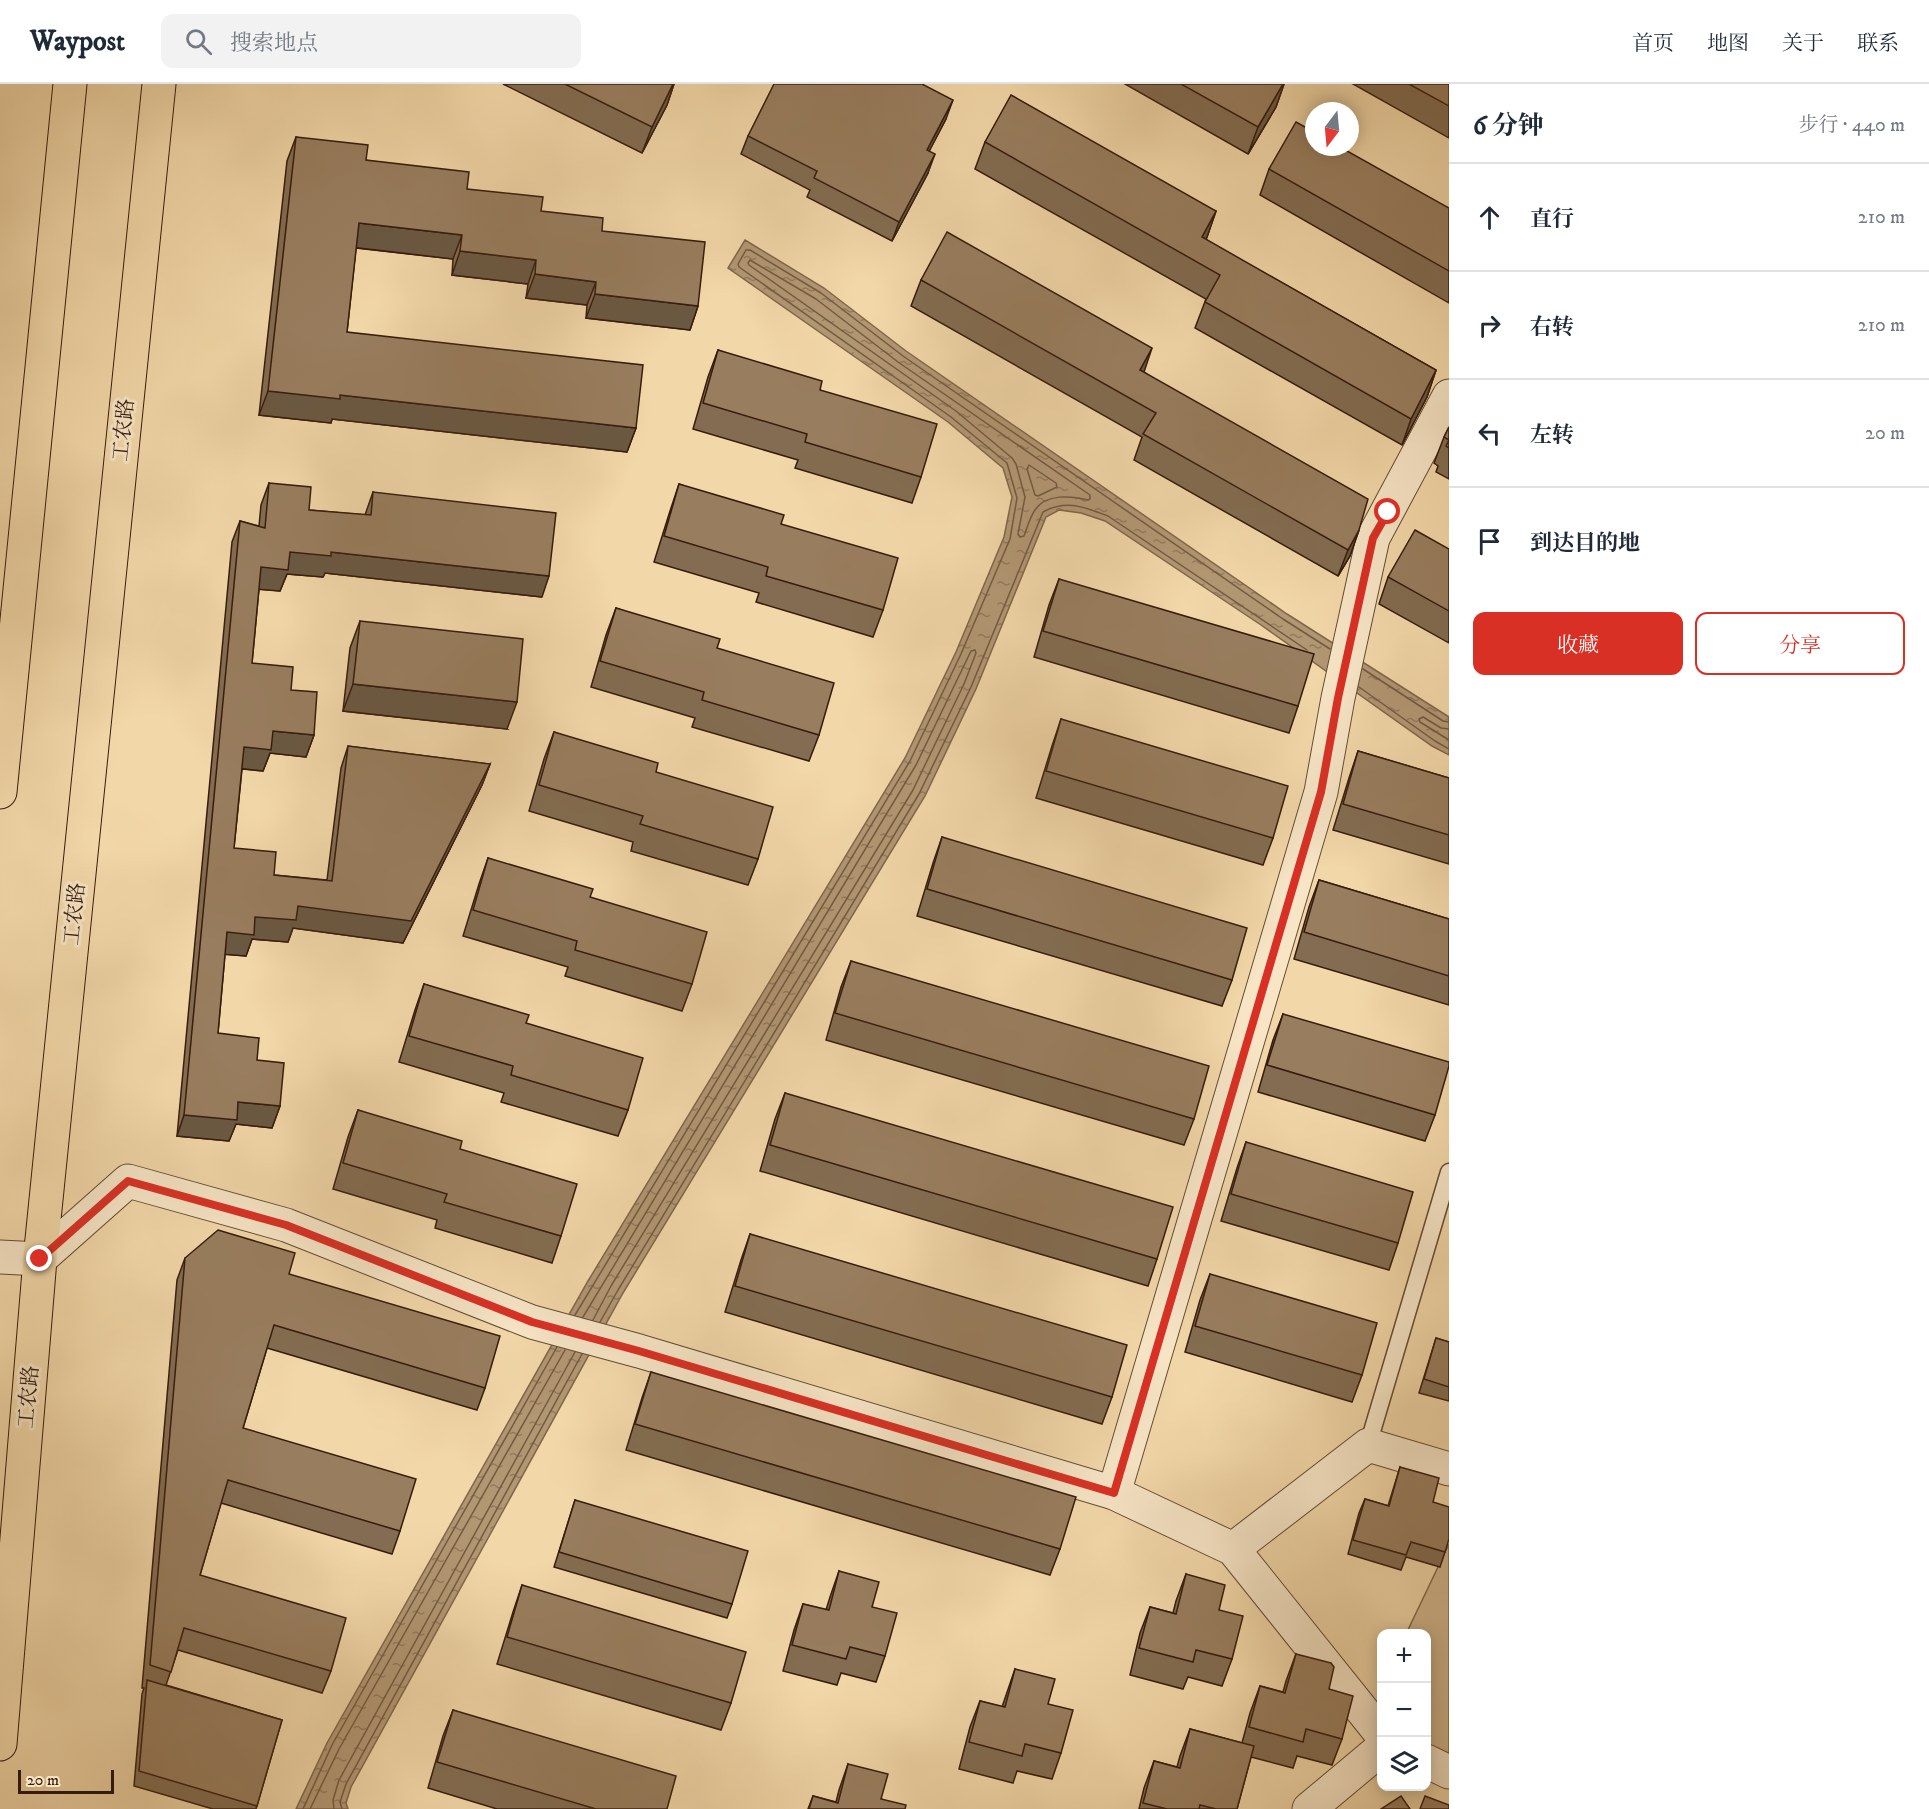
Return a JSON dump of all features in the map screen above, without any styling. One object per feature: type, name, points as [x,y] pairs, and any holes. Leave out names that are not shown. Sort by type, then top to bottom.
[{"type":"main road","points":[[0,792],[70,84]]},
{"type":"main road","name":"工农路","points":[[0,1744],[40,1259],[159,84]]},
{"type":"street","points":[[1114,1493],[1321,792],[1338,698],[1373,538],[1449,396]]},
{"type":"street","points":[[0,1257],[40,1259],[128,1181],[286,1225],[544,1325],[1114,1493],[1233,1549],[1377,1729]]},
{"type":"street","points":[[1233,1549],[1368,1445],[1449,1469]]},
{"type":"street","points":[[1310,1809],[1377,1752]]},
{"type":"street","points":[[1431,1763],[1449,1772]]},
{"type":"lane","points":[[1368,1445],[1449,1172]]},
{"type":"shaded area","points":[[1449,1544],[1449,1755],[1431,1746],[1431,1629],[1408,1629]]},
{"type":"water","points":[[745,240],[824,288],[906,351],[1287,614],[1449,717],[1449,755],[1432,746],[1261,625],[1105,521],[1081,513],[1059,510],[1046,517],[976,689],[925,796],[623,1293],[351,1787],[346,1803],[348,1809],[296,1809],[327,1743],[588,1281],[905,758],[956,652],[1004,537],[1012,497],[1003,468],[948,422],[728,268]]},
{"type":"building","points":[[565,84],[673,84],[652,127]]},
{"type":"building","points":[[774,84],[922,84],[953,100],[927,150],[935,154],[899,222],[814,178],[817,171],[748,136]]},
{"type":"building","points":[[1181,84],[1283,84],[1258,127]]},
{"type":"building","points":[[1409,84],[1449,84],[1449,106]]},
{"type":"building","points":[[1011,95],[1216,211],[1202,237],[1436,370],[1411,419],[1205,302],[1220,275],[985,142]]},
{"type":"building","points":[[1296,122],[1305,127],[1305,156],[1356,156],[1449,208],[1449,271],[1269,169]]},
{"type":"building","points":[[296,137],[368,145],[366,160],[469,172],[467,189],[543,197],[541,211],[603,218],[602,231],[705,242],[698,306],[595,294],[596,282],[535,274],[536,260],[460,251],[462,235],[359,223],[347,332],[643,365],[636,428],[340,395],[340,399],[268,391]]},
{"type":"building","points":[[947,232],[1152,348],[1140,370],[1368,499],[1359,530],[1348,550],[1143,434],[1156,413],[921,280]]},
{"type":"building","points":[[718,350],[822,381],[820,390],[937,424],[921,477],[805,442],[807,434],[703,403]]},
{"type":"building","points":[[1449,427],[1449,440],[1444,437]]},
{"type":"building","points":[[269,483],[311,487],[309,510],[371,515],[373,492],[556,513],[549,576],[331,552],[331,556],[290,552],[288,570],[261,567],[252,663],[293,667],[291,690],[317,692],[314,735],[273,731],[271,750],[244,747],[234,848],[276,852],[274,875],[332,881],[348,746],[490,764],[411,921],[298,906],[296,920],[255,917],[254,935],[227,932],[218,1033],[259,1038],[257,1060],[284,1063],[280,1106],[238,1102],[237,1120],[184,1115],[240,521],[265,528]]},
{"type":"building","points":[[679,484],[784,515],[781,524],[898,558],[883,610],[766,576],[768,567],[664,536]]},
{"type":"building","points":[[1415,530],[1449,549],[1449,611],[1388,577]]},
{"type":"building","points":[[1059,579],[1314,654],[1298,706],[1043,631]]},
{"type":"building","points":[[616,608],[720,639],[717,648],[834,683],[819,735],[702,700],[704,692],[600,661]]},
{"type":"building","points":[[360,621],[523,639],[517,702],[353,684]]},
{"type":"building","points":[[1061,719],[1288,786],[1273,838],[1046,771]]},
{"type":"building","points":[[554,732],[658,763],[656,772],[773,807],[758,859],[640,824],[643,816],[539,785]]},
{"type":"building","points":[[1358,751],[1449,778],[1449,835],[1343,804]]},
{"type":"building","points":[[942,837],[1247,928],[1232,980],[927,889]]},
{"type":"building","points":[[488,858],[593,889],[590,897],[707,932],[692,984],[575,950],[577,941],[473,910]]},
{"type":"building","points":[[1319,880],[1449,919],[1449,976],[1304,932]]},
{"type":"building","points":[[851,961],[1209,1066],[1194,1119],[835,1013]]},
{"type":"building","points":[[424,984],[529,1015],[526,1023],[643,1058],[628,1110],[511,1075],[513,1066],[409,1036]]},
{"type":"building","points":[[1283,1014],[1449,1062],[1435,1115],[1267,1065]]},
{"type":"building","points":[[785,1093],[1173,1207],[1157,1259],[770,1145]]},
{"type":"building","points":[[358,1110],[462,1141],[460,1149],[577,1184],[561,1236],[444,1202],[447,1194],[343,1163]]},
{"type":"building","points":[[1246,1142],[1413,1192],[1398,1243],[1231,1194]]},
{"type":"building","points":[[218,1230],[295,1253],[289,1274],[500,1336],[485,1388],[274,1325],[243,1428],[416,1479],[400,1531],[228,1480],[200,1575],[346,1618],[331,1671],[184,1628],[171,1672],[150,1665],[185,1258]]},
{"type":"building","points":[[750,1234],[1127,1345],[1112,1397],[735,1286]]},
{"type":"building","points":[[1210,1274],[1377,1323],[1362,1375],[1195,1326]]},
{"type":"building","points":[[1436,1338],[1449,1342],[1449,1387],[1424,1379]]},
{"type":"building","points":[[651,1372],[1076,1497],[1060,1549],[635,1424]]},
{"type":"building","points":[[1400,1467],[1439,1478],[1433,1502],[1449,1507],[1449,1539],[1445,1552],[1411,1542],[1406,1555],[1353,1540],[1365,1499],[1389,1506]]},
{"type":"building","points":[[575,1500],[748,1551],[732,1604],[559,1552]]},
{"type":"building","points":[[839,1571],[879,1582],[872,1607],[897,1613],[885,1656],[850,1647],[846,1659],[792,1645],[803,1604],[829,1610]]},
{"type":"building","points":[[1186,1574],[1225,1585],[1219,1610],[1243,1616],[1232,1659],[1196,1650],[1193,1662],[1139,1648],[1150,1607],[1176,1614]]},
{"type":"building","points":[[522,1585],[746,1652],[731,1703],[507,1637]]},
{"type":"building","points":[[1296,1654],[1331,1663],[1334,1667],[1329,1689],[1353,1696],[1342,1739],[1306,1729],[1303,1742],[1249,1727],[1260,1686],[1285,1693]]},
{"type":"building","points":[[1015,1669],[1055,1679],[1048,1704],[1073,1710],[1061,1753],[1025,1744],[1022,1756],[969,1742],[980,1701],[1005,1707]]},
{"type":"building","points":[[147,1680],[282,1720],[257,1806],[139,1771]]},
{"type":"building","points":[[453,1710],[676,1776],[667,1809],[596,1809],[437,1762]]},
{"type":"building","points":[[1190,1729],[1254,1746],[1237,1809],[1216,1809],[1200,1805],[1199,1809],[1167,1809],[1143,1803],[1154,1761],[1180,1768]]},
{"type":"building","points":[[848,1764],[888,1774],[881,1799],[906,1805],[905,1809],[809,1809],[813,1796],[838,1803]]},
{"type":"building","points":[[1401,1796],[1410,1809],[1381,1809]]},
{"type":"building","points":[[1425,1796],[1449,1805],[1449,1809],[1420,1809]]},
{"type":"route","points":[[40,1259],[128,1181],[286,1225],[532,1322],[639,1351],[1114,1493],[1321,792],[1338,698],[1373,538],[1388,512]]}]
